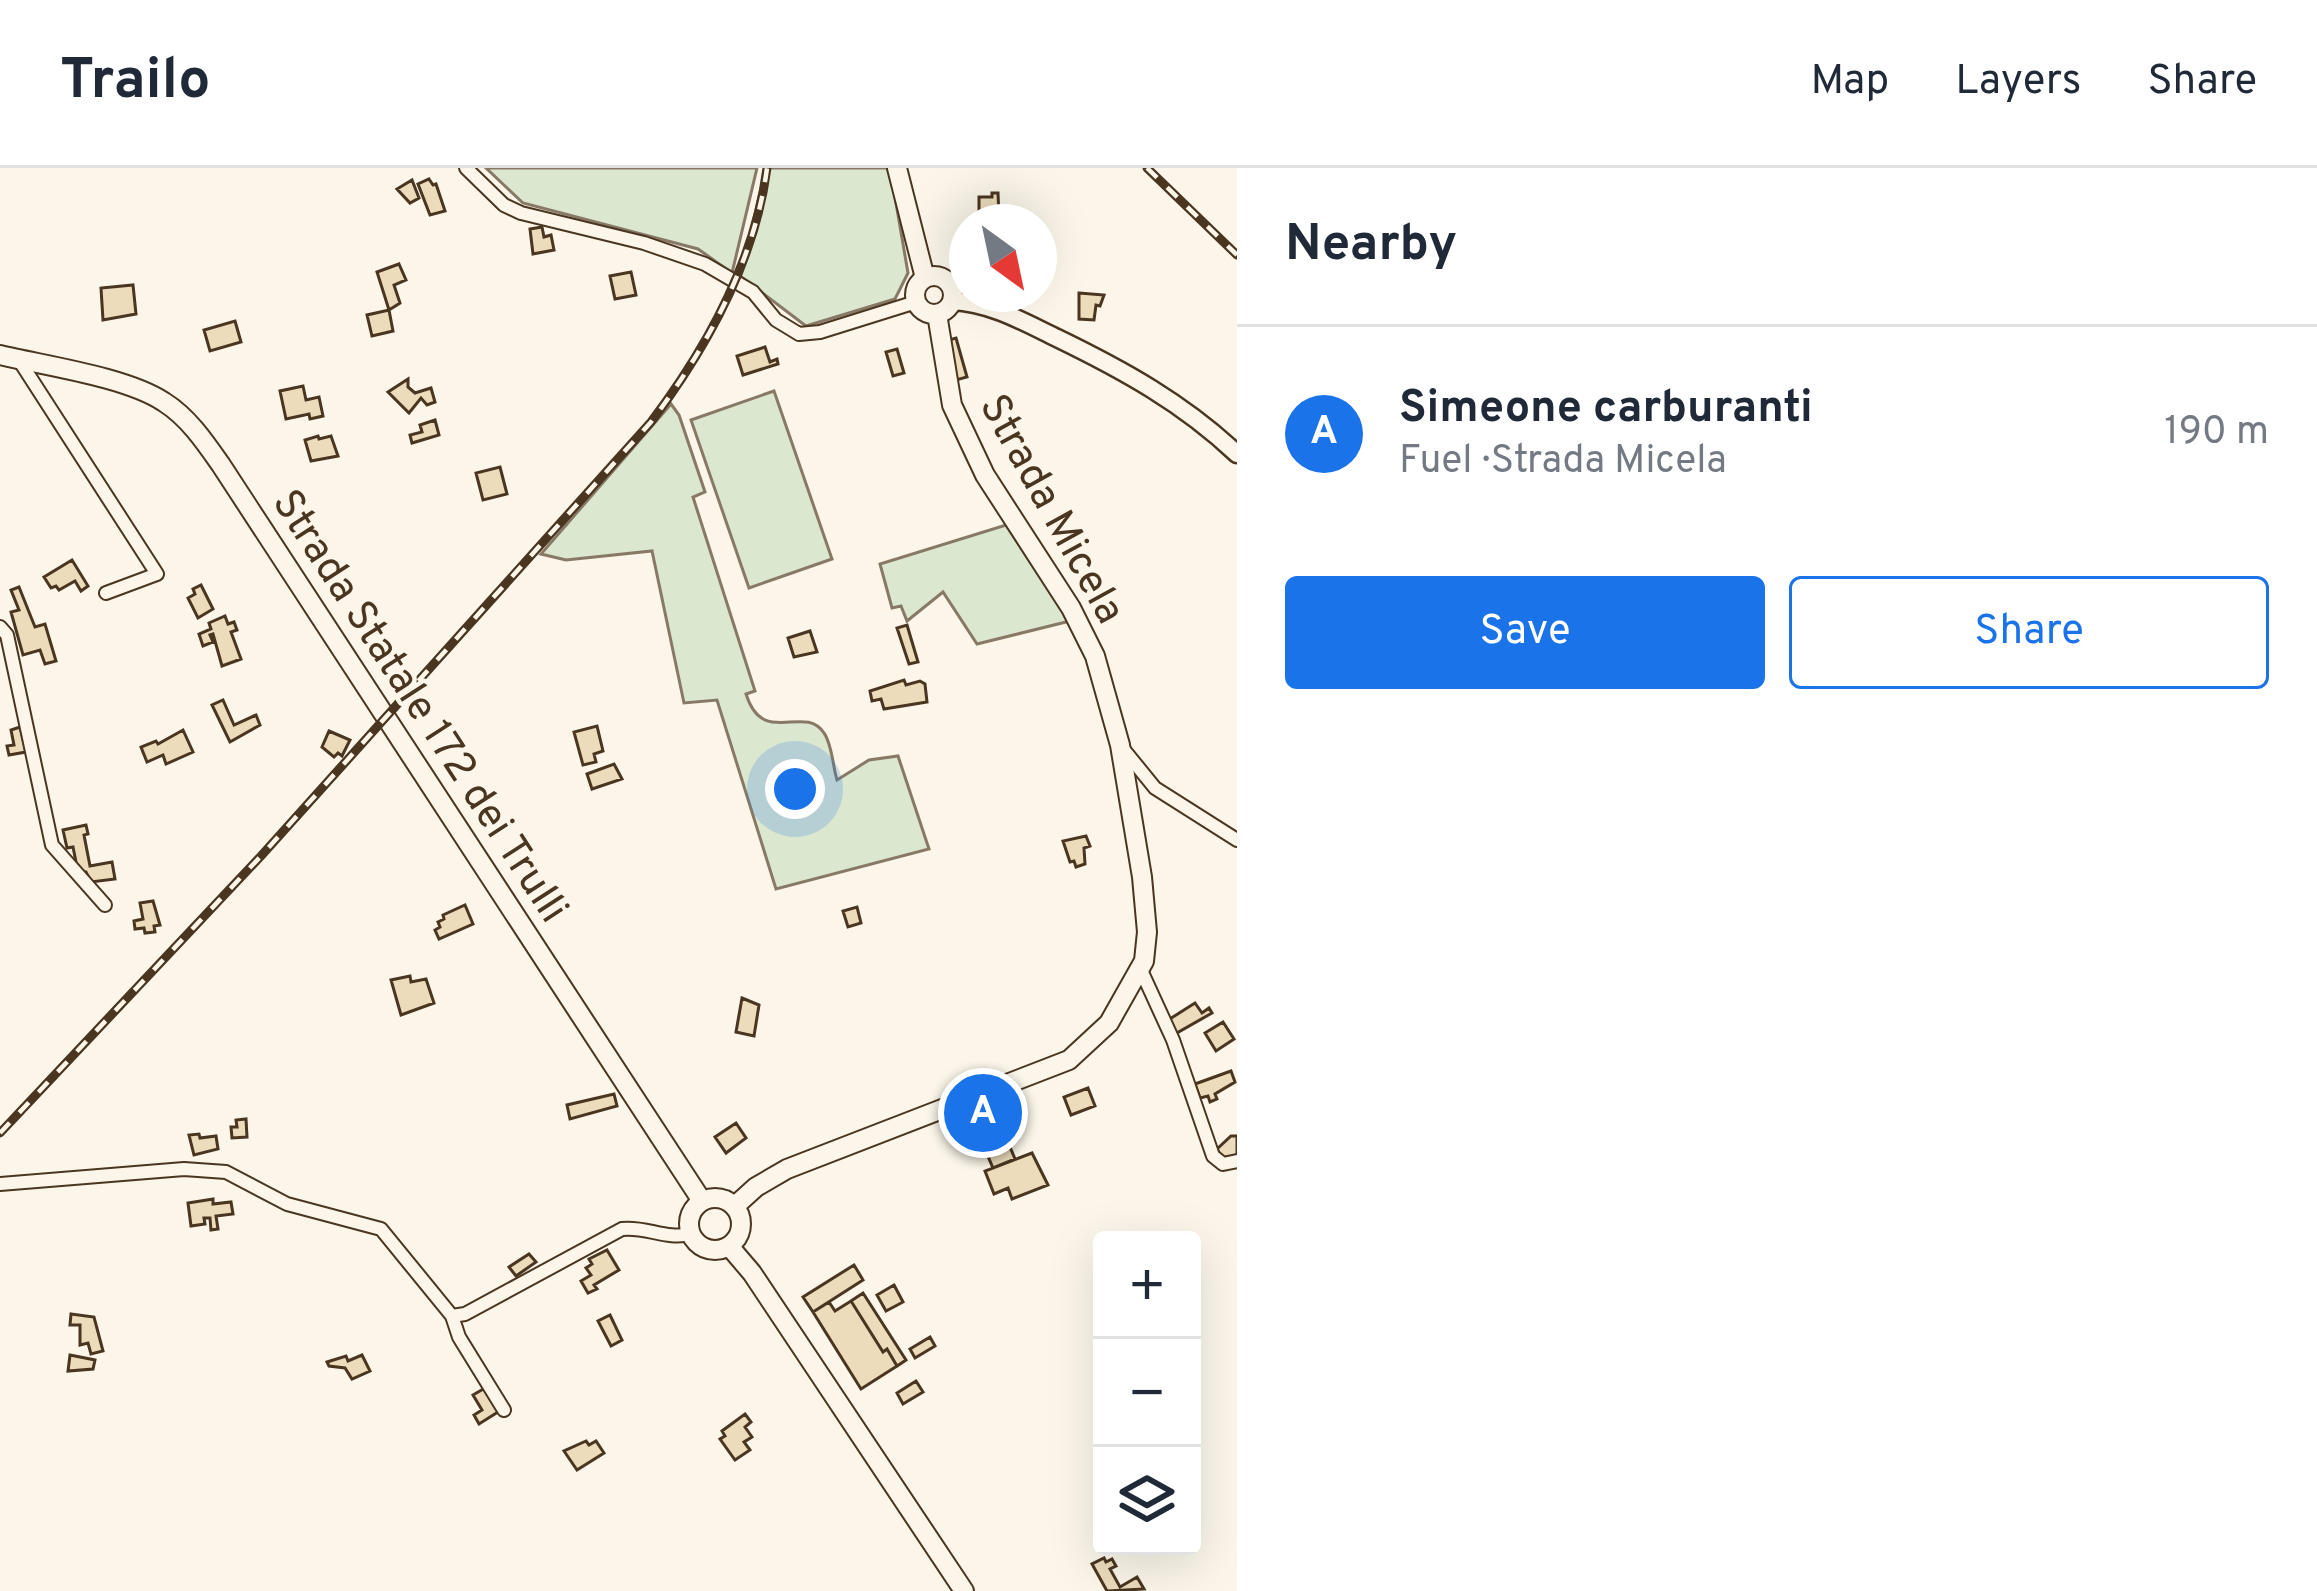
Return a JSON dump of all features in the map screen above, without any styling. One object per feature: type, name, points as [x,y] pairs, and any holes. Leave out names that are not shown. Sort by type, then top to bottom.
[{"type":"main road","points":[[897,168],[925,278]]},
{"type":"main road","points":[[938,276],[949,283],[945,307],[922,310],[916,302],[915,291],[925,278],[938,276]]},
{"type":"main road","name":"Strada Micela","points":[[735,1207],[756,1187],[787,1169],[1069,1060],[1109,1023],[1140,968],[1146,908],[1120,745],[1095,656],[1082,627],[985,475],[952,405],[945,307]]},
{"type":"main road","name":"Strada Statale 172 dei Trulli","points":[[9,357],[137,388],[164,401],[204,441],[702,1201]]},
{"type":"main road","points":[[720,1198],[735,1207],[741,1228],[729,1246],[712,1250],[691,1234],[692,1212],[702,1201],[720,1198]]},
{"type":"main road","points":[[729,1246],[752,1273],[964,1591]]},
{"type":"street","points":[[466,168],[504,205],[520,213],[644,243],[705,265],[753,292],[776,320],[799,334],[820,332],[916,302]]},
{"type":"street","points":[[945,307],[978,302],[1121,368],[1199,418],[1237,454]]},
{"type":"street","points":[[9,357],[157,574],[106,593]]},
{"type":"street","points":[[0,627],[7,635],[52,845],[105,905]]},
{"type":"street","points":[[1120,745],[1155,788],[1237,840]]},
{"type":"street","points":[[1140,968],[1214,1156],[1223,1164],[1237,1161]]},
{"type":"street","points":[[0,1184],[184,1169],[226,1172],[287,1204],[367,1222],[381,1229],[452,1316],[459,1337],[504,1410]]},
{"type":"street","points":[[452,1316],[465,1314],[622,1229],[662,1236],[691,1234]]},
{"type":"green space","points":[[486,168],[757,168],[732,273],[698,249],[523,203]]},
{"type":"green space","points":[[766,168],[890,168],[908,273],[895,299],[806,326],[740,276]]},
{"type":"green space","points":[[774,391],[832,559],[749,588],[691,420]]},
{"type":"green space","points":[[671,404],[705,492],[693,497],[755,691],[746,694],[753,710],[773,722],[816,725],[829,743],[837,780],[869,760],[898,756],[929,849],[776,889],[717,700],[684,703],[652,551],[566,560],[541,554]]},
{"type":"green space","points":[[1006,525],[1070,621],[977,644],[943,592],[907,621],[901,606],[892,608],[880,564]]},
{"type":"building","points":[[429,179],[436,184],[445,211],[430,215],[418,184]]},
{"type":"building","points":[[412,180],[419,198],[410,203],[397,189]]},
{"type":"building","points":[[998,193],[998,204],[979,204],[979,197]]},
{"type":"building","points":[[542,227],[544,237],[551,235],[554,250],[533,254],[530,229]]},
{"type":"building","points":[[399,264],[406,280],[394,285],[400,303],[389,310],[377,272]]},
{"type":"building","points":[[631,272],[636,295],[615,299],[610,276]]},
{"type":"building","points":[[133,285],[136,314],[103,320],[101,288]]},
{"type":"building","points":[[1079,293],[1104,295],[1100,306],[1096,305],[1094,320],[1079,319]]},
{"type":"building","points":[[389,310],[393,331],[372,336],[367,315]]},
{"type":"building","points":[[235,321],[241,342],[210,351],[204,330]]},
{"type":"building","points":[[956,338],[967,377],[956,380],[945,341]]},
{"type":"building","points":[[765,347],[770,362],[777,359],[778,364],[743,375],[737,356]]},
{"type":"building","points":[[897,349],[904,373],[893,376],[886,352]]},
{"type":"building","points":[[408,379],[415,393],[431,388],[435,402],[427,405],[421,398],[409,413],[388,392]]},
{"type":"building","points":[[303,386],[306,400],[319,397],[323,416],[286,419],[280,391]]},
{"type":"building","points":[[435,420],[439,435],[412,443],[410,435],[422,432],[420,425]]},
{"type":"building","points":[[331,436],[338,456],[311,461],[305,440]]},
{"type":"building","points":[[500,467],[507,494],[483,500],[476,473]]},
{"type":"building","points":[[72,560],[88,586],[81,591],[75,581],[59,590],[51,588],[44,577]]},
{"type":"building","points":[[201,585],[213,609],[198,618],[188,598]]},
{"type":"building","points":[[19,587],[35,627],[45,624],[56,661],[45,664],[40,650],[23,655],[11,612],[19,610],[11,590]]},
{"type":"building","points":[[225,616],[237,630],[231,632],[241,659],[222,666],[213,634],[213,642],[203,646],[199,634]]},
{"type":"building","points":[[907,625],[918,662],[909,664],[897,628]]},
{"type":"building","points":[[810,631],[817,652],[794,657],[788,638]]},
{"type":"building","points":[[904,680],[906,685],[925,684],[927,702],[884,709],[881,699],[872,701],[870,691]]},
{"type":"building","points":[[223,700],[234,725],[256,715],[260,725],[230,742],[212,705]]},
{"type":"building","points":[[597,726],[603,751],[594,754],[596,762],[583,765],[574,732]]},
{"type":"building","points":[[20,727],[26,752],[9,755],[7,746],[14,745],[11,730]]},
{"type":"building","points":[[183,730],[193,752],[166,764],[163,755],[147,762],[141,747]]},
{"type":"building","points":[[329,731],[350,740],[342,756],[334,757],[322,747]]},
{"type":"building","points":[[614,764],[622,779],[592,789],[587,774]]},
{"type":"building","points":[[86,825],[90,866],[112,862],[115,879],[91,882],[86,872],[78,872],[73,847],[67,848],[63,830]]},
{"type":"building","points":[[1086,836],[1090,846],[1084,848],[1085,864],[1076,867],[1063,841]]},
{"type":"building","points":[[153,901],[160,925],[154,926],[155,932],[135,929],[134,921],[143,919],[140,903]]},
{"type":"building","points":[[465,905],[473,924],[439,939],[435,930],[443,915]]},
{"type":"building","points":[[857,907],[861,923],[848,927],[843,911]]},
{"type":"building","points":[[410,976],[411,982],[426,979],[434,1003],[401,1015],[391,980]]},
{"type":"building","points":[[742,998],[759,1005],[754,1036],[736,1032]]},
{"type":"building","points":[[1195,1003],[1202,1013],[1209,1008],[1212,1013],[1175,1034],[1165,1022]]},
{"type":"building","points":[[1223,1022],[1234,1039],[1216,1051],[1205,1033]]},
{"type":"building","points":[[1231,1071],[1235,1082],[1215,1094],[1217,1099],[1200,1098],[1195,1084]]},
{"type":"building","points":[[1088,1088],[1095,1106],[1071,1115],[1064,1097]]},
{"type":"building","points":[[614,1094],[617,1106],[570,1119],[567,1105]]},
{"type":"building","points":[[246,1119],[247,1137],[232,1138],[236,1120]]},
{"type":"building","points":[[736,1123],[746,1138],[726,1153],[715,1137]]},
{"type":"building","points":[[1000,1123],[1015,1159],[993,1168],[978,1133]]},
{"type":"building","points":[[189,1135],[200,1138],[216,1136],[218,1149],[194,1155]]},
{"type":"building","points":[[1237,1136],[1237,1157],[1230,1162],[1217,1149]]},
{"type":"building","points":[[1032,1153],[1048,1185],[1012,1199],[1008,1188],[994,1194],[985,1171]]},
{"type":"building","points":[[213,1199],[213,1204],[231,1202],[233,1214],[216,1216],[218,1229],[211,1230],[210,1218],[191,1226],[188,1203]]},
{"type":"building","points":[[607,1250],[619,1270],[588,1293],[581,1281],[591,1275],[586,1268],[592,1264],[589,1259]]},
{"type":"building","points":[[529,1254],[536,1262],[516,1276],[509,1267]]},
{"type":"building","points":[[854,1265],[863,1280],[813,1312],[803,1297]]},
{"type":"building","points":[[894,1285],[903,1302],[886,1311],[877,1295]]},
{"type":"building","points":[[863,1293],[906,1360],[897,1366],[851,1301]]},
{"type":"building","points":[[851,1301],[897,1366],[861,1389],[813,1312],[829,1302],[835,1311]]},
{"type":"building","points":[[71,1314],[94,1317],[103,1351],[91,1354],[88,1343],[80,1345],[80,1325],[70,1325]]},
{"type":"building","points":[[610,1315],[622,1340],[611,1346],[598,1321]]},
{"type":"building","points":[[930,1337],[935,1346],[915,1358],[910,1349]]},
{"type":"building","points":[[70,1355],[95,1360],[93,1369],[68,1371]]},
{"type":"building","points":[[362,1355],[370,1371],[352,1379],[345,1368],[327,1362],[346,1356],[348,1361]]},
{"type":"building","points":[[916,1381],[923,1392],[903,1404],[897,1393]]},
{"type":"building","points":[[485,1388],[498,1412],[479,1424],[474,1415],[482,1410],[473,1395]]},
{"type":"building","points":[[745,1414],[751,1422],[745,1427],[752,1437],[744,1442],[750,1450],[735,1460],[720,1439],[725,1436],[722,1431]]},
{"type":"building","points":[[586,1441],[589,1445],[596,1441],[604,1453],[577,1470],[564,1451]]},
{"type":"building","points":[[1104,1558],[1106,1562],[1112,1559],[1116,1566],[1110,1569],[1120,1587],[1137,1577],[1144,1589],[1107,1591],[1092,1564]]},
{"type":"railway","points":[[0,1133],[261,856],[651,422],[691,365],[740,270],[767,168]]},
{"type":"railway","points":[[1147,168],[1237,255]]},
{"type":"place","name":"Simeone carburanti","points":[[983,1113]]}]
